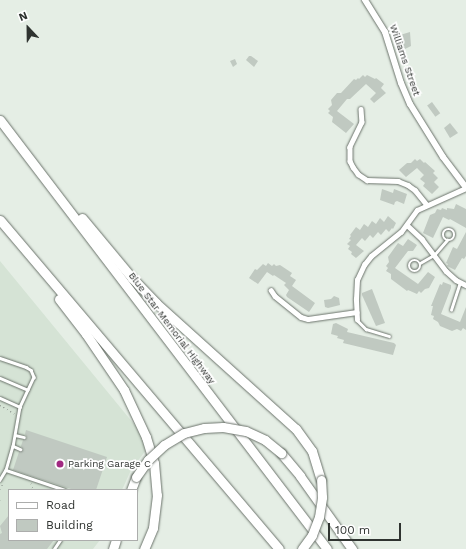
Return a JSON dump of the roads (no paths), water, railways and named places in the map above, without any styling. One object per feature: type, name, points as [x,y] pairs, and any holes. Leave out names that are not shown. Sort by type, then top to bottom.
[{"type":"highway","name":"Blue Star Memorial Highway","points":[[0,120],[328,549]]},
{"type":"highway","points":[[8,131],[148,296],[296,429],[312,451],[321,480],[322,497],[319,517],[312,535],[302,549]]},
{"type":"highway","points":[[0,221],[86,334],[122,387],[138,418],[152,457],[157,491],[154,524],[144,549]]},
{"type":"highway","points":[[0,221],[279,549]]},
{"type":"highway","points":[[131,489],[136,477],[148,460],[164,445],[184,433],[204,428],[223,427],[246,431],[265,440],[281,453],[300,476],[352,549]]},
{"type":"street","name":"Williams Street","points":[[365,0],[385,32],[401,83],[410,104],[439,151],[466,187]]},
{"type":"street","points":[[361,109],[362,122],[350,147],[350,161],[353,167],[358,174],[367,180],[398,181],[408,185],[416,190],[427,205]]},
{"type":"street","points":[[357,320],[356,288],[364,264],[378,249],[396,236],[407,225],[413,214],[427,205],[466,187]]},
{"type":"street","points":[[407,225],[422,239],[446,271],[466,285]]},
{"type":"street","points":[[271,290],[274,296],[301,317],[308,319],[357,312]]},
{"type":"lane","points":[[420,264],[434,256],[447,240],[453,238],[454,233],[452,230],[448,229],[444,232],[444,236],[447,240]]},
{"type":"lane","points":[[413,260],[417,260],[420,264],[420,269],[417,271],[411,270],[409,267],[410,262],[413,260]]},
{"type":"lane","points":[[451,310],[460,282]]},
{"type":"lane","points":[[357,320],[366,329],[390,336]]},
{"type":"lane","points":[[0,358],[18,363],[31,370],[34,379],[20,406],[15,435],[6,470],[0,480]]},
{"type":"lane","points":[[0,378],[28,390]]},
{"type":"lane","points":[[0,398],[20,406]]},
{"type":"lane","points":[[15,435],[24,436]]},
{"type":"lane","points":[[12,446],[20,449]]},
{"type":"lane","points":[[6,470],[62,489]]},
{"type":"place","name":"Parking Garage C","points":[[60,464]]}]
